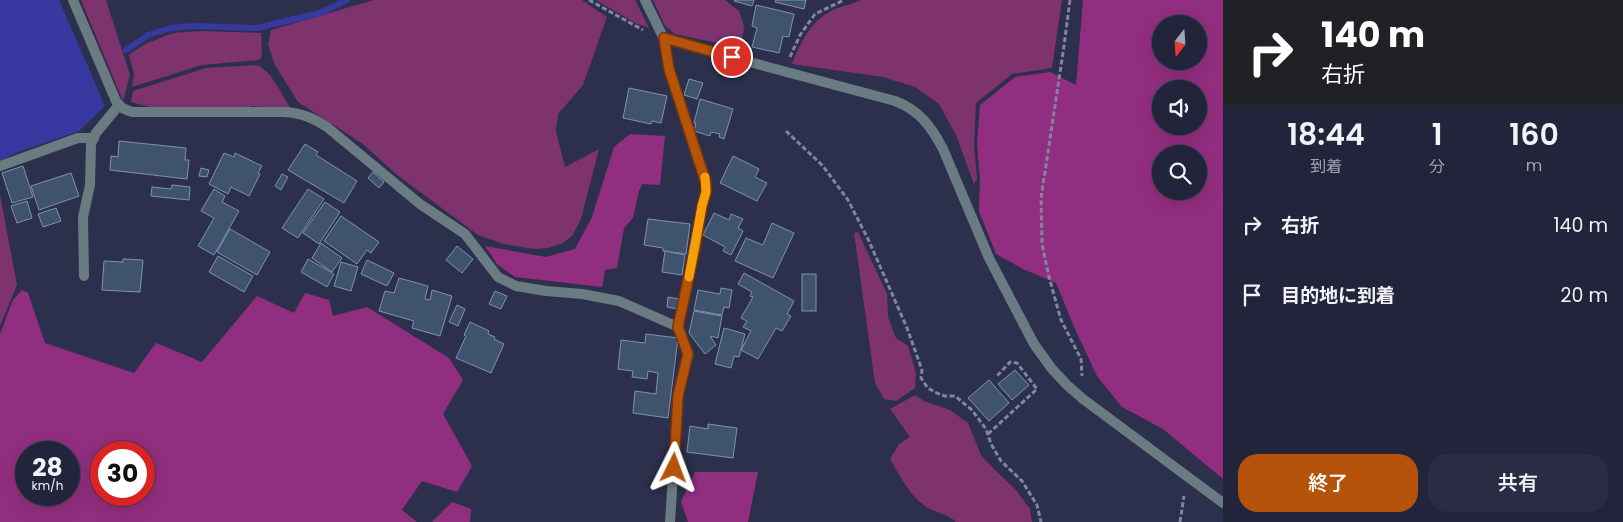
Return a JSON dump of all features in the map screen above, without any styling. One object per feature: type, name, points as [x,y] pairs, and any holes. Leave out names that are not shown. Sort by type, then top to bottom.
[{"type":"street","points":[[74,0],[116,101],[122,108],[132,112],[284,112],[298,113],[313,118],[328,127],[420,204],[465,234],[498,277],[516,286],[582,294],[619,301],[678,327]]},
{"type":"street","points":[[645,0],[664,38],[669,69],[706,183],[706,192],[678,327],[688,354],[678,396],[670,522]]},
{"type":"street","points":[[664,38],[895,100],[912,108],[925,120],[935,134],[989,258],[1034,344],[1052,369],[1066,385],[1083,399],[1223,503]]},
{"type":"street","points":[[84,276],[83,217],[90,185],[90,144],[96,133],[119,105]]},
{"type":"street","points":[[0,166],[78,138],[94,138]]},
{"type":"path","points":[[589,0],[636,27],[664,38]]},
{"type":"path","points":[[784,71],[800,35],[815,14],[844,0]]},
{"type":"path","points":[[1070,0],[1041,198],[1042,244],[1061,320],[1081,359],[1083,399]]},
{"type":"path","points":[[786,131],[823,166],[848,200],[907,328],[922,370],[921,378],[927,387],[934,392],[945,396],[955,396],[972,410],[986,429],[991,444],[1001,460],[1022,481],[1037,505],[1041,522]]},
{"type":"path","points":[[988,434],[1037,389],[1017,363],[1010,362],[996,377]]},
{"type":"path","points":[[1180,522],[1184,496]]},
{"type":"shaded area","points":[[0,0],[59,0],[105,106],[79,131],[15,153],[0,161]]},
{"type":"shaded area","points":[[81,0],[106,0],[130,75],[123,101]]},
{"type":"shaded area","points":[[374,0],[582,0],[607,17],[583,85],[558,114],[556,131],[565,167],[599,149],[581,219],[572,236],[563,243],[548,248],[533,249],[504,244],[478,235],[396,174],[363,144],[298,102],[275,65],[268,45],[271,30]]},
{"type":"shaded area","points":[[596,0],[635,0],[649,28],[635,23]]},
{"type":"shaded area","points":[[653,0],[725,0],[739,11],[744,26],[741,48],[675,34],[665,26]]},
{"type":"shaded area","points":[[861,0],[1062,0],[1052,68],[1012,74],[976,103],[974,145],[977,178],[974,184],[956,135],[939,104],[915,87],[883,77],[792,64],[803,39],[819,19],[835,9]]},
{"type":"shaded area","points":[[1083,0],[1223,0],[1223,479],[1163,429],[1122,407],[1097,376],[1056,283],[1023,269],[996,254],[979,211],[980,180],[977,144],[980,105],[1015,77],[1050,72],[1076,85]]},
{"type":"shaded area","points":[[201,31],[261,33],[262,56],[259,60],[202,65],[132,87],[134,74],[129,55],[145,44],[173,33]]},
{"type":"shaded area","points":[[256,65],[266,71],[271,77],[291,109],[251,106],[249,108],[154,108],[131,102],[133,91],[206,68]]},
{"type":"shaded area","points":[[630,134],[665,136],[660,185],[642,184],[633,218],[624,228],[617,268],[605,270],[602,287],[515,277],[497,264],[485,246],[546,257],[575,249],[592,217],[614,147]]},
{"type":"shaded area","points":[[0,195],[17,285],[0,326]]},
{"type":"shaded area","points":[[858,232],[887,294],[888,317],[896,338],[908,346],[916,373],[915,388],[896,401],[884,399],[875,383],[854,233]]},
{"type":"shaded area","points":[[22,290],[28,293],[45,343],[134,373],[156,343],[202,362],[257,296],[294,313],[305,293],[329,300],[333,316],[367,307],[449,358],[463,380],[443,414],[472,466],[457,492],[422,481],[402,510],[417,522],[0,522],[0,334],[13,300]]},
{"type":"shaded area","points":[[915,395],[924,401],[950,410],[968,423],[981,455],[1016,490],[1030,509],[1032,522],[956,522],[919,502],[905,485],[890,459],[899,444],[910,437],[890,409]]},
{"type":"shaded area","points":[[695,472],[758,472],[748,522],[688,522],[681,502]]},
{"type":"shaded area","points":[[452,502],[471,509],[470,522],[432,522]]},
{"type":"building","points":[[735,0],[754,0],[752,6]]},
{"type":"building","points":[[776,0],[806,0],[804,9],[775,2]]},
{"type":"building","points":[[756,5],[794,14],[789,37],[783,36],[779,53],[752,47],[757,28],[752,26]]},
{"type":"building","points":[[689,79],[703,83],[697,99],[684,95]]},
{"type":"building","points":[[629,88],[667,96],[661,123],[652,121],[651,124],[623,118]]},
{"type":"building","points":[[700,99],[733,109],[724,139],[719,137],[720,134],[711,132],[710,136],[694,131]]},
{"type":"building","points":[[119,141],[186,148],[185,160],[189,160],[187,179],[110,170],[111,156],[118,157]]},
{"type":"building","points":[[305,144],[318,152],[316,155],[357,181],[344,203],[288,170]]},
{"type":"building","points":[[224,153],[234,157],[235,153],[262,166],[249,196],[231,187],[228,194],[209,184]]},
{"type":"building","points":[[733,156],[759,169],[755,177],[767,183],[757,201],[720,183]]},
{"type":"building","points":[[23,166],[33,197],[12,203],[2,173]]},
{"type":"building","points":[[201,168],[209,170],[207,177],[199,176]]},
{"type":"building","points":[[373,172],[384,182],[379,188],[368,178]]},
{"type":"building","points":[[71,173],[79,196],[39,210],[31,186]]},
{"type":"building","points":[[282,174],[288,177],[281,190],[275,186]]},
{"type":"building","points":[[172,185],[190,187],[189,200],[151,196],[152,187],[171,189]]},
{"type":"building","points":[[214,189],[225,196],[222,202],[239,211],[214,255],[198,246],[214,218],[201,211]]},
{"type":"building","points":[[308,189],[324,199],[298,238],[282,228]]},
{"type":"building","points":[[27,201],[32,218],[17,223],[11,206]]},
{"type":"building","points":[[325,202],[340,212],[319,244],[303,233]]},
{"type":"building","points":[[56,208],[61,221],[43,227],[38,214]]},
{"type":"building","points":[[714,213],[729,220],[731,214],[743,219],[738,228],[743,231],[731,255],[723,251],[725,247],[703,235]]},
{"type":"building","points":[[341,216],[379,242],[371,253],[367,250],[357,264],[324,241]]},
{"type":"building","points":[[648,219],[690,224],[686,254],[663,251],[663,248],[644,245]]},
{"type":"building","points":[[772,223],[794,233],[773,278],[735,261],[746,238],[763,245]]},
{"type":"building","points":[[230,229],[270,252],[257,275],[217,252]]},
{"type":"building","points":[[321,243],[342,258],[332,272],[312,258]]},
{"type":"building","points":[[457,246],[473,259],[462,273],[446,260]]},
{"type":"building","points":[[665,251],[685,255],[682,275],[662,272]]},
{"type":"building","points":[[218,256],[253,276],[244,292],[209,272]]},
{"type":"building","points":[[123,259],[143,260],[140,292],[102,290],[104,261],[123,262]]},
{"type":"building","points":[[308,259],[334,274],[327,287],[301,272]]},
{"type":"building","points":[[367,260],[394,273],[387,286],[361,274]]},
{"type":"building","points":[[341,262],[358,267],[351,291],[334,286]]},
{"type":"building","points":[[744,273],[794,301],[787,314],[791,316],[782,331],[776,328],[758,359],[741,350],[751,331],[743,327],[747,321],[741,318],[753,297],[750,296],[752,292],[738,284]]},
{"type":"building","points":[[802,274],[816,274],[816,311],[802,311]]},
{"type":"building","points":[[399,278],[428,286],[425,299],[430,300],[432,290],[452,296],[440,336],[412,328],[414,321],[379,311],[385,291],[394,293]]},
{"type":"building","points":[[721,288],[732,290],[729,308],[724,307],[722,315],[694,310],[698,290],[720,294]]},
{"type":"building","points":[[495,291],[507,296],[501,309],[489,304]]},
{"type":"building","points":[[668,297],[679,299],[677,309],[667,307]]},
{"type":"building","points":[[457,305],[465,309],[458,326],[449,322]]},
{"type":"building","points":[[694,311],[722,316],[718,338],[710,336],[716,345],[705,354],[689,333]]},
{"type":"building","points":[[470,322],[489,331],[488,334],[504,344],[491,373],[456,358]]},
{"type":"building","points":[[724,328],[745,334],[739,357],[734,356],[731,368],[715,364]]},
{"type":"building","points":[[646,334],[678,338],[668,418],[633,413],[635,391],[656,394],[658,373],[648,371],[647,379],[632,377],[633,371],[618,369],[621,340],[645,343]]},
{"type":"building","points":[[1015,370],[1029,385],[1012,400],[998,384]]},
{"type":"building","points":[[989,380],[1009,403],[989,421],[968,398]]},
{"type":"building","points":[[708,424],[737,428],[733,458],[687,452],[690,426],[708,429]]},
{"type":"waterway","points":[[126,50],[148,35],[171,28],[193,26],[257,28],[320,13],[347,0]]},
{"type":"slow traffic","points":[[689,277],[706,192],[705,177]]},
{"type":"route","points":[[674,468],[678,396],[688,354],[678,327],[706,192],[706,183],[669,69],[664,38],[732,57]]}]
